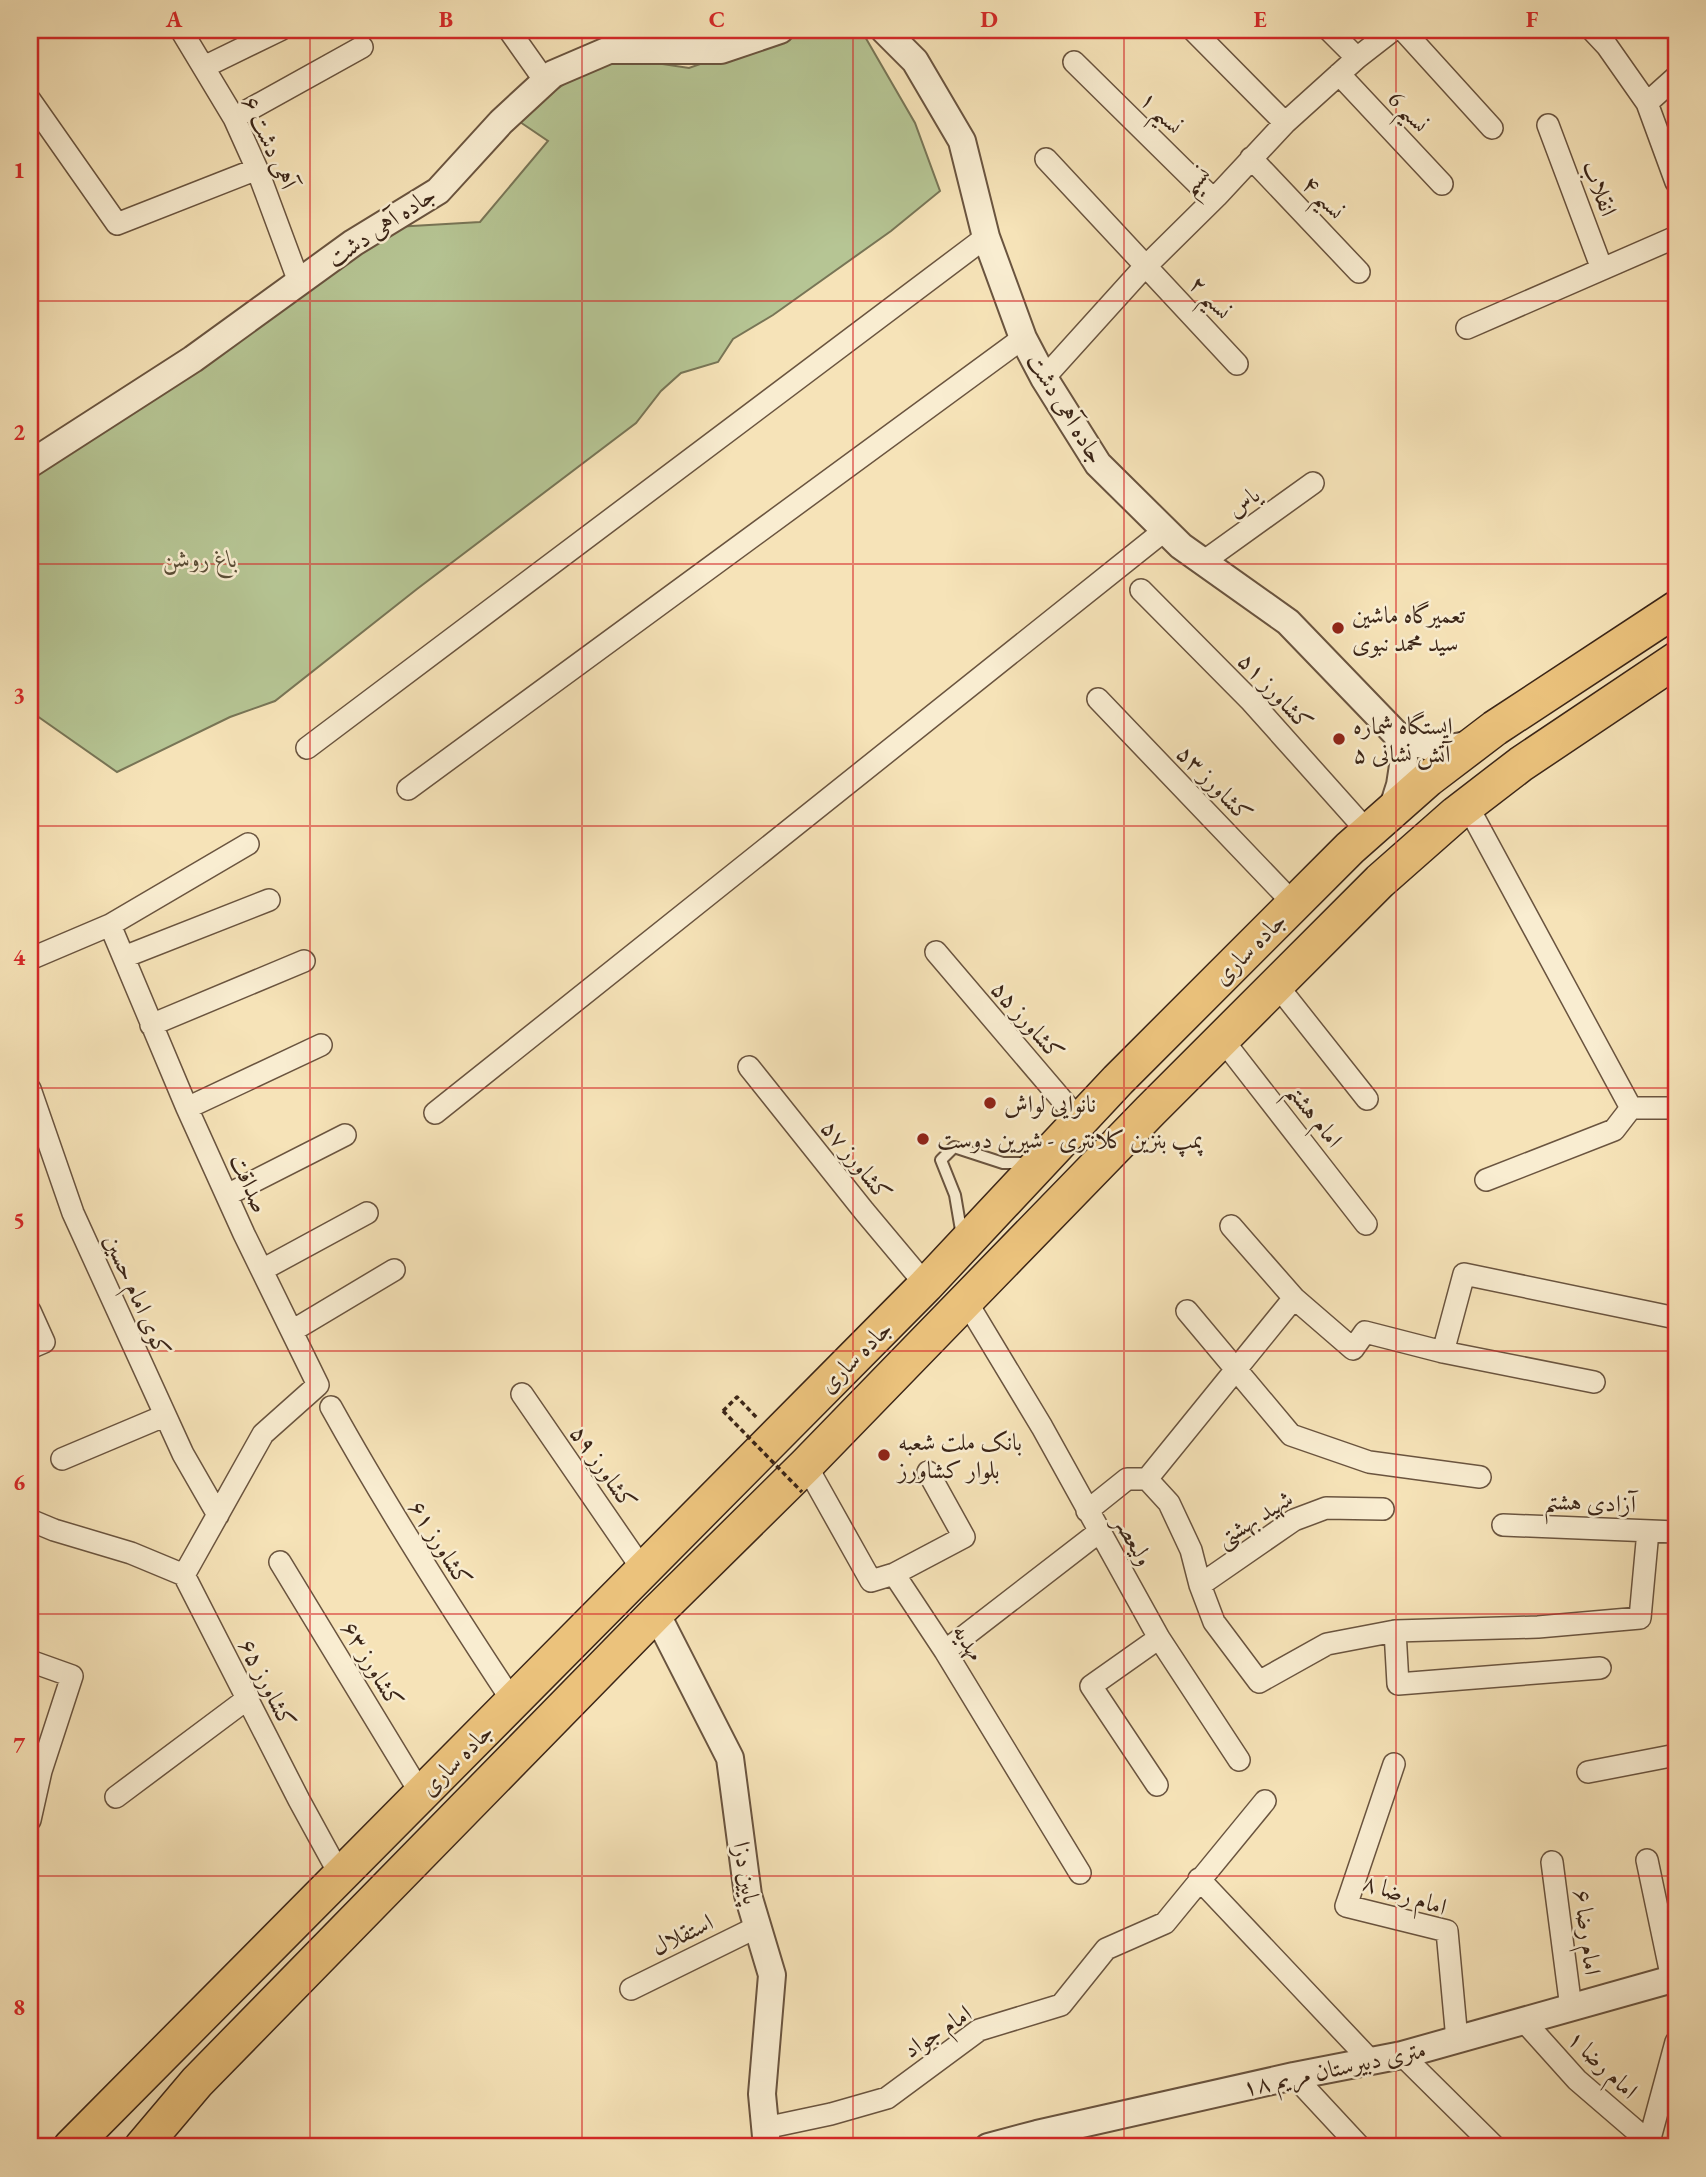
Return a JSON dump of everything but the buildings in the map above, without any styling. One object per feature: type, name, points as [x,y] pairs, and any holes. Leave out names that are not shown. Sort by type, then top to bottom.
[{"type":"highway","name":"جاده ساری","points":[[71,2147],[926,1285],[1080,1121],[1294,904],[1380,821],[1428,779],[1476,743],[1570,677],[1676,609]]},
{"type":"highway","name":"جاده ساری","points":[[142,2147],[197,2082],[656,1613],[804,1478],[966,1301],[1222,1038],[1380,881],[1467,805],[1532,757],[1676,660]]},
{"type":"street","name":"آهی دشت ۶","points":[[181,30],[234,118],[257,169],[299,282]]},
{"type":"street","points":[[204,67],[280,30]]},
{"type":"street","points":[[509,30],[545,81]]},
{"type":"street","name":"جاده آهی دشت","points":[[30,464],[193,359],[353,243],[438,191],[501,122],[552,74],[640,40],[707,40],[721,50],[780,30]]},
{"type":"street","name":"جاده آهی دشت","points":[[884,30],[915,61],[962,141],[986,237],[1023,338],[1098,464],[1181,546],[1288,622],[1397,734]]},
{"type":"street","points":[[1193,30],[1284,123]]},
{"type":"street","points":[[1329,30],[1357,58]]},
{"type":"street","name":"نسیم","points":[[1045,378],[1147,266],[1284,123],[1393,30]]},
{"type":"street","points":[[1403,30],[1492,128]]},
{"type":"street","points":[[1592,30],[1608,46],[1647,103],[1676,182]]},
{"type":"street","points":[[234,118],[362,47]]},
{"type":"street","name":"نسیم ۱","points":[[1074,62],[1213,199]]},
{"type":"street","name":"نسیم 6","points":[[1339,74],[1441,184]]},
{"type":"street","points":[[1647,103],[1676,77]]},
{"type":"street","points":[[30,100],[117,224],[257,169]]},
{"type":"street","name":"انقلاب","points":[[1548,125],[1602,269]]},
{"type":"street","name":"نسیم ۴","points":[[1251,158],[1359,272]]},
{"type":"street","name":"نسیم ۲","points":[[1046,159],[1237,364]]},
{"type":"street","points":[[307,748],[986,237]]},
{"type":"street","points":[[1467,328],[1676,237]]},
{"type":"street","points":[[408,789],[1023,338]]},
{"type":"street","name":"یاس","points":[[1203,562],[1313,483]]},
{"type":"street","points":[[435,1113],[1165,530]]},
{"type":"street","name":"کشاورز ۵۱","points":[[1141,590],[1250,700],[1380,821]]},
{"type":"street","name":"کشاورز ۵۳","points":[[1098,699],[1294,904]]},
{"type":"street","points":[[1397,734],[1420,745],[1449,750],[1476,743]]},
{"type":"street","points":[[1380,821],[1400,785],[1404,759],[1397,734]]},
{"type":"street","points":[[1467,805],[1631,1108]]},
{"type":"street","points":[[30,959],[110,925],[248,844]]},
{"type":"street","points":[[124,957],[270,900]]},
{"type":"street","name":"صداقت","points":[[110,925],[187,1108],[318,1385],[263,1434],[218,1515]]},
{"type":"street","name":"کشاورز ۵۵","points":[[936,952],[1080,1121]]},
{"type":"street","points":[[151,1025],[304,961]]},
{"type":"street","points":[[1276,984],[1367,1099]]},
{"type":"street","name":"امام هشتم","points":[[1222,1038],[1366,1224]]},
{"type":"street","points":[[187,1108],[321,1045]]},
{"type":"street","name":"کشاورز ۵۷","points":[[749,1067],[926,1285]]},
{"type":"street","name":"کوی امام حسین","points":[[30,1089],[73,1213],[164,1416],[218,1515]]},
{"type":"street","points":[[1631,1108],[1676,1108]]},
{"type":"street","points":[[1486,1180],[1614,1130],[1631,1108]]},
{"type":"street","points":[[227,1195],[345,1135]]},
{"type":"street","points":[[262,1270],[367,1213]]},
{"type":"street","points":[[1231,1226],[1294,1298],[1353,1349],[1365,1332],[1443,1352],[1594,1382]]},
{"type":"street","points":[[292,1331],[394,1270]]},
{"type":"street","points":[[1443,1352],[1464,1274],[1676,1318]]},
{"type":"street","points":[[1147,1479],[1294,1298]]},
{"type":"street","name":"ولیعصر","points":[[966,1301],[1042,1427],[1159,1638],[1239,1760]]},
{"type":"street","points":[[30,1311],[44,1342],[30,1348]]},
{"type":"street","points":[[1187,1311],[1291,1435],[1369,1462],[1480,1477]]},
{"type":"street","name":"کشاورز ۵۹","points":[[522,1394],[643,1570]]},
{"type":"street","name":"کشاورز ۶۱","points":[[331,1407],[374,1485],[442,1596],[513,1702]]},
{"type":"street","points":[[62,1459],[164,1416]]},
{"type":"street","points":[[804,1478],[871,1581],[894,1574],[964,1537],[928,1472]]},
{"type":"street","points":[[1087,1511],[1127,1479],[1147,1479],[1169,1503],[1191,1550],[1199,1585],[1214,1622],[1259,1682],[1327,1644],[1395,1631],[1538,1627],[1640,1618],[1648,1531]]},
{"type":"street","name":"شهید بهشتی","points":[[1199,1585],[1294,1520],[1326,1508],[1383,1509]]},
{"type":"street","points":[[30,1520],[131,1553],[184,1574],[218,1515]]},
{"type":"street","name":"آزادی هشتم","points":[[1503,1525],[1676,1532]]},
{"type":"street","points":[[945,1651],[1099,1532]]},
{"type":"street","name":"کشاورز ۶۳","points":[[280,1562],[421,1794]]},
{"type":"street","name":"کشاورز ۶۵","points":[[184,1574],[340,1875]]},
{"type":"street","name":"مهدیه","points":[[894,1574],[945,1651],[1080,1873]]},
{"type":"street","name":"پایین دزا","points":[[656,1613],[730,1758],[748,1895],[772,1975],[762,2094],[766,2138]]},
{"type":"street","points":[[1395,1631],[1398,1684],[1600,1668]]},
{"type":"street","points":[[1157,1784],[1091,1686],[1159,1638]]},
{"type":"street","points":[[30,1661],[72,1676],[35,1770],[30,1819]]},
{"type":"street","points":[[117,1797],[247,1699]]},
{"type":"street","points":[[1588,1772],[1676,1755]]},
{"type":"street","name":"امام رضا ۸","points":[[1394,1765],[1346,1906],[1447,1931],[1457,2039]]},
{"type":"street","name":"امام جواد","points":[[766,2138],[831,2114],[887,2098],[979,2030],[1061,2005],[1106,1949],[1165,1923],[1265,1801]]},
{"type":"street","points":[[1647,1860],[1674,1978]]},
{"type":"street","name":"امام رضا ۶","points":[[1552,1862],[1571,2008]]},
{"type":"street","points":[[1199,1879],[1371,2061]]},
{"type":"street","name":"استقلال","points":[[631,1989],[757,1927]]},
{"type":"street","name":"۱۸ متری دبیرستان مریم","points":[[989,2147],[1042,2141],[1294,2076],[1402,2054],[1674,1978]]},
{"type":"street","name":"امام رضا ۱","points":[[1524,2021],[1577,2080],[1647,2145]]},
{"type":"street","points":[[1647,2145],[1676,2042]]},
{"type":"street","points":[[1402,2054],[1494,2147]]},
{"type":"street","points":[[1294,2076],[1360,2147]]},
{"type":"lane","points":[[963,1245],[955,1195],[941,1160],[954,1147],[1003,1163],[1040,1163]]},
{"type":"path","points":[[737,1397],[723,1411],[804,1478]]},
{"type":"green space","name":"باغ روشن","points":[[797,30],[853,30],[864,35],[915,123],[940,191],[891,231],[773,315],[733,339],[718,362],[681,373],[661,391],[636,423],[275,701],[230,717],[117,772],[30,711],[30,479],[200,369],[395,227],[480,222],[548,141],[520,122],[525,111],[586,69],[629,59],[689,68]]},
{"type":"place","name":"تعمیرگاه ماشین سید محمد نبوی","points":[[1338,628]]},
{"type":"place","name":"ایستگاه شماره ۵ آتش نشانی","points":[[1339,739]]},
{"type":"place","name":"نانوایی لواش","points":[[990,1103]]},
{"type":"place","name":"پمپ بنزین کلانتری - شیرین دوست","points":[[923,1139]]},
{"type":"place","name":"بانک ملت شعبه بلوار کشاورز","points":[[884,1455]]}]
